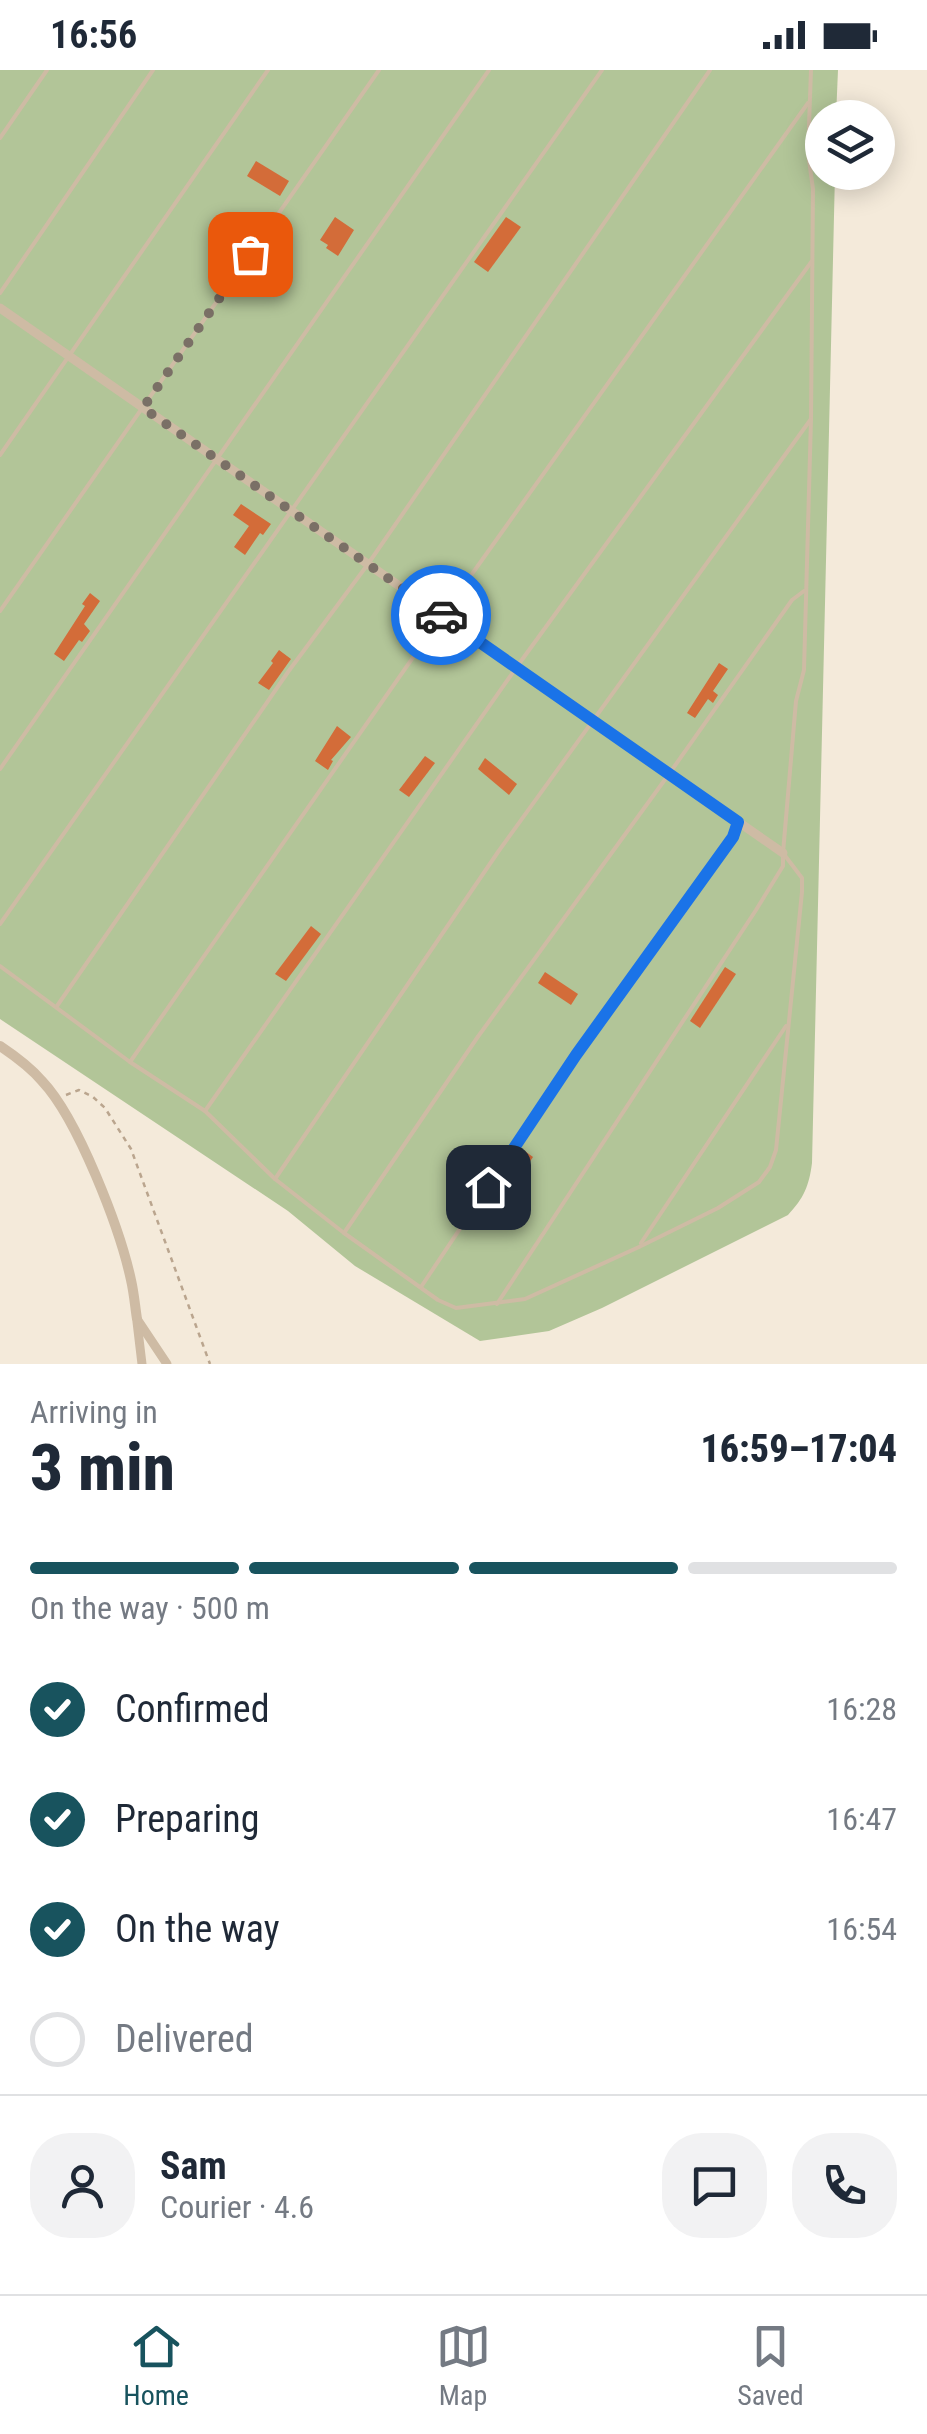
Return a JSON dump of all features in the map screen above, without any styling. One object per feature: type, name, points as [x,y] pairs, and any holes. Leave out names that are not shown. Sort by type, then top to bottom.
[{"type":"street","points":[[0,308],[784,853]]},
{"type":"street","points":[[0,1046],[26,1066],[56,1098],[86,1156],[131,1280],[142,1364]]},
{"type":"street","points":[[137,1319],[166,1364]]},
{"type":"lane","points":[[0,138],[47,70]]},
{"type":"lane","points":[[0,294],[153,70]]},
{"type":"lane","points":[[0,455],[268,70]]},
{"type":"lane","points":[[0,611],[379,70]]},
{"type":"lane","points":[[0,769],[490,70]]},
{"type":"lane","points":[[0,924],[602,70]]},
{"type":"lane","points":[[57,1006],[710,70]]},
{"type":"lane","points":[[810,100],[811,70]]},
{"type":"lane","points":[[130,1062],[805,107]]},
{"type":"lane","points":[[497,1304],[783,866],[796,701],[804,670],[812,419],[813,190]]},
{"type":"lane","points":[[205,1111],[516,668],[813,260]]},
{"type":"lane","points":[[275,1179],[498,852],[812,419]]},
{"type":"lane","points":[[344,1233],[477,1038],[792,600],[806,589]]},
{"type":"lane","points":[[422,1286],[576,1055],[733,837],[738,822]]},
{"type":"lane","points":[[0,966],[130,1062],[205,1111],[275,1179],[438,1300],[456,1308],[497,1304],[524,1300],[718,1208],[759,1182],[770,1168],[781,1116],[802,878],[784,853]]},
{"type":"lane","points":[[639,1247],[787,1024]]},
{"type":"path","points":[[56,1098],[79,1090],[93,1097],[106,1108],[131,1149],[210,1364]]},
{"type":"green space","points":[[0,70],[838,70],[837,100],[805,100],[805,190],[835,190],[812,1163],[805,1191],[788,1215],[549,1331],[480,1341],[355,1266],[288,1211],[0,1019]]},
{"type":"building","points":[[256,161],[289,181],[280,196],[247,176]]},
{"type":"building","points":[[335,217],[354,230],[338,256],[320,240]]},
{"type":"building","points":[[506,217],[521,227],[488,272],[474,262]]},
{"type":"building","points":[[241,504],[271,524],[245,555],[234,547],[249,526],[233,515]]},
{"type":"building","points":[[90,593],[100,601],[84,624],[90,631],[64,661],[54,654]]},
{"type":"building","points":[[279,650],[291,659],[269,690],[258,683]]},
{"type":"building","points":[[719,663],[728,669],[713,691],[718,695],[713,703],[708,699],[695,718],[687,713]]},
{"type":"building","points":[[337,726],[351,737],[331,760],[328,770],[315,761]]},
{"type":"building","points":[[425,756],[435,763],[409,797],[399,790]]},
{"type":"building","points":[[485,758],[517,784],[509,795],[478,769]]},
{"type":"building","points":[[311,926],[321,934],[286,981],[275,974]]},
{"type":"building","points":[[725,967],[736,974],[700,1028],[690,1021]]},
{"type":"building","points":[[545,972],[578,994],[571,1005],[538,983]]},
{"type":"building","points":[[522,1149],[533,1157],[509,1192],[498,1185]]},
{"type":"way so far","points":[[250,254],[143,408],[441,615]]},
{"type":"route","points":[[441,615],[738,822],[733,837],[576,1055],[488,1187]]}]
